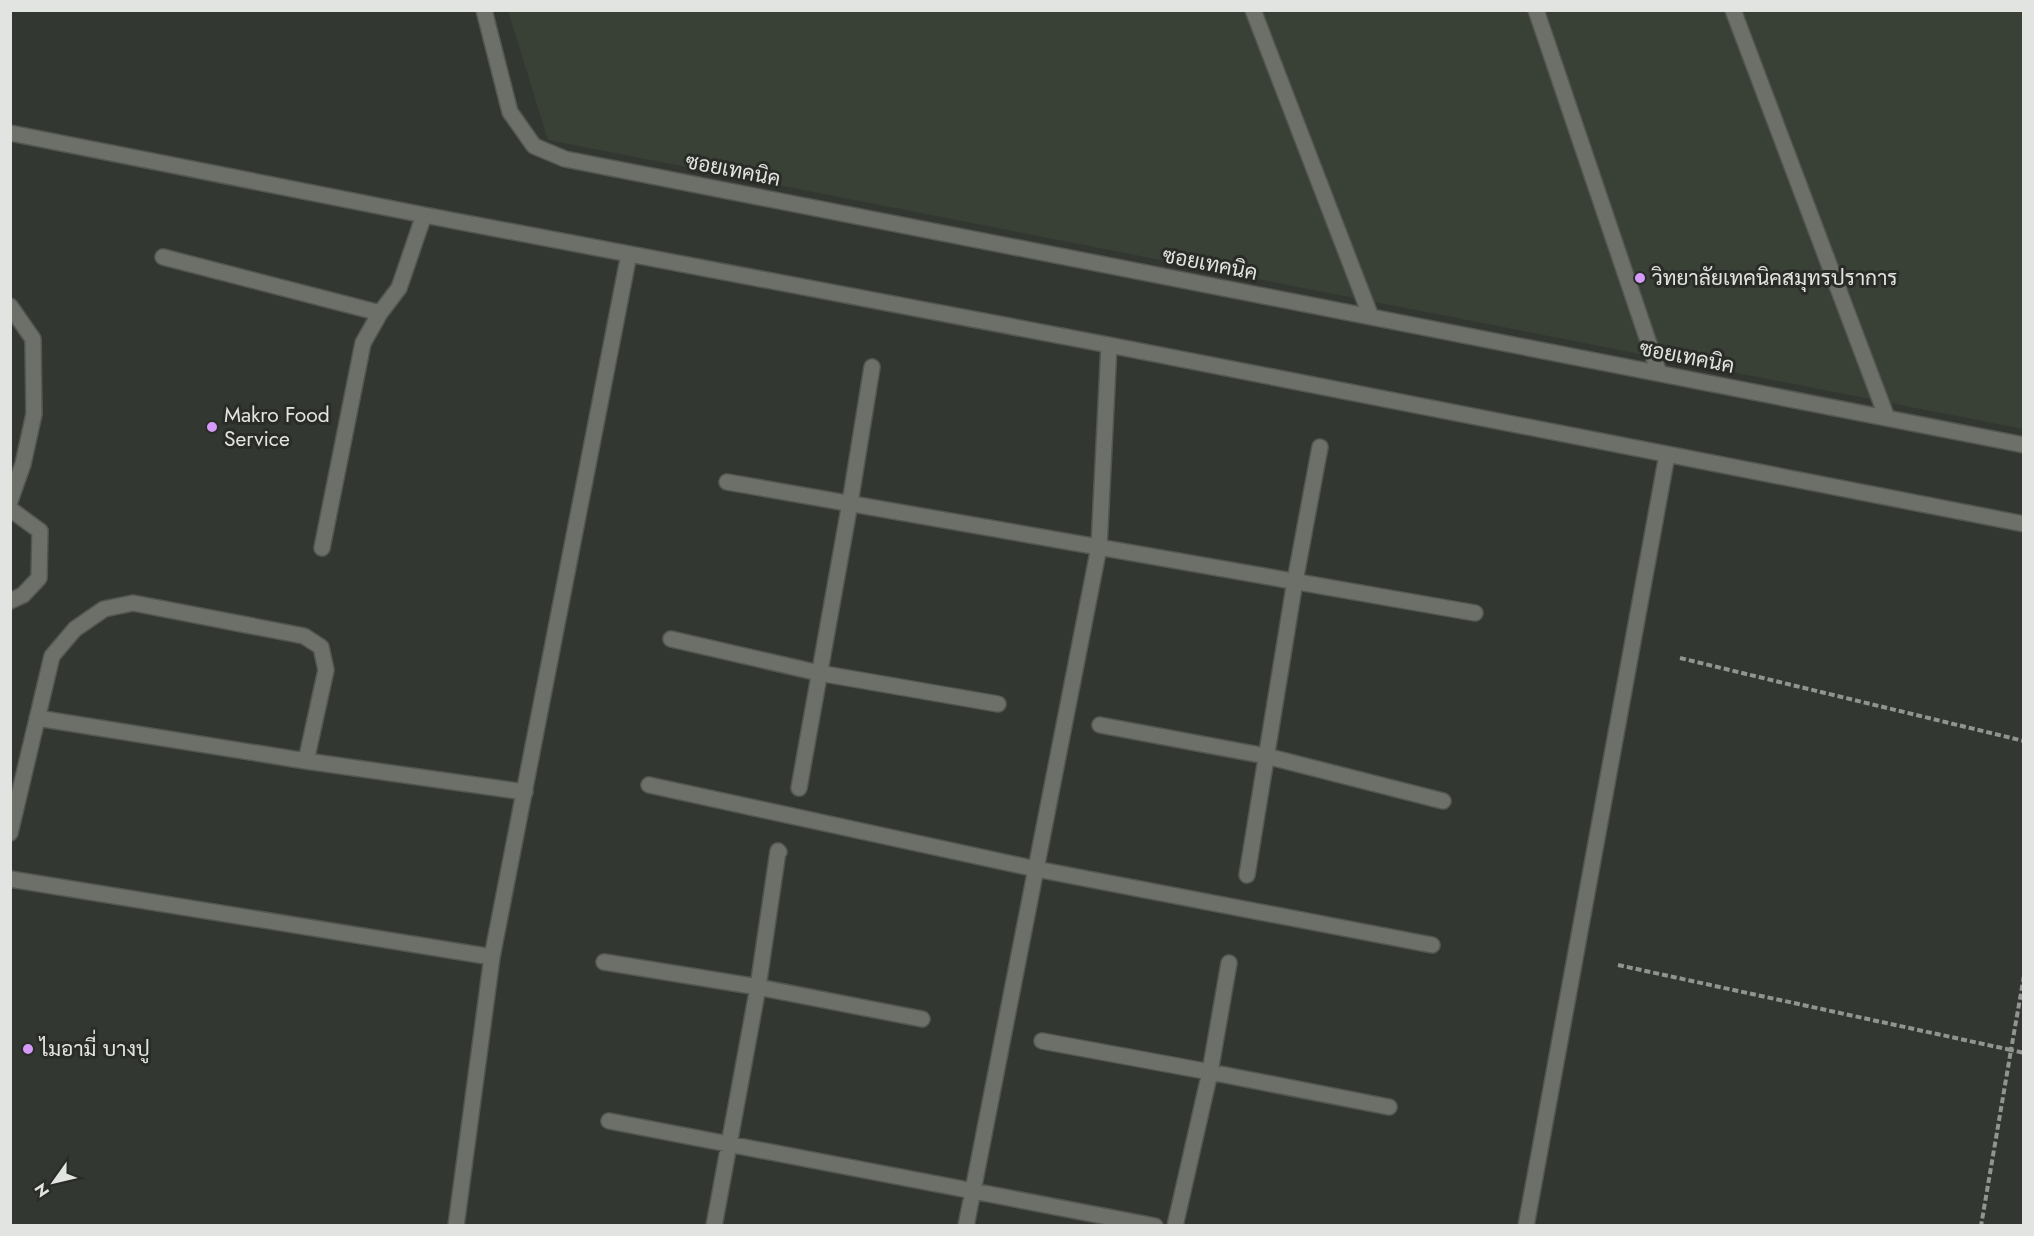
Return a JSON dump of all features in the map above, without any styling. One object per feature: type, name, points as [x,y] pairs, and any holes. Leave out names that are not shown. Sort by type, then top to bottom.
[{"type":"street","name":"ซอยเทคนิค","points":[[484,10],[510,112],[534,146],[565,159],[2024,445]]},
{"type":"street","points":[[1253,10],[1371,317]]},
{"type":"street","points":[[1536,10],[1659,373]]},
{"type":"street","points":[[1733,10],[1887,418]]},
{"type":"street","points":[[10,133],[424,215],[1109,345],[2024,525]]},
{"type":"street","points":[[322,548],[363,343],[380,313],[399,288],[424,215]]},
{"type":"street","points":[[456,1226],[492,957],[628,254]]},
{"type":"street","points":[[163,257],[380,313]]},
{"type":"street","points":[[10,306],[33,339],[33,414],[23,464],[10,501]]},
{"type":"street","points":[[966,1226],[1099,548],[1109,345]]},
{"type":"street","points":[[799,788],[872,367]]},
{"type":"street","points":[[1247,874],[1295,581],[1320,447]]},
{"type":"street","points":[[1526,1226],[1667,455]]},
{"type":"street","points":[[727,482],[1475,613]]},
{"type":"street","points":[[10,509],[40,531],[39,578],[24,595],[10,601]]},
{"type":"street","points":[[10,833],[52,656],[75,629],[104,609],[133,603],[304,636],[321,647],[326,670],[306,761]]},
{"type":"street","points":[[671,639],[819,673],[998,704]]},
{"type":"street","points":[[37,718],[306,761],[525,792]]},
{"type":"street","points":[[1100,725],[1266,756],[1443,801]]},
{"type":"street","points":[[649,785],[1036,869],[1432,945]]},
{"type":"street","points":[[714,1226],[758,987],[779,852]]},
{"type":"street","points":[[10,879],[492,957]]},
{"type":"street","points":[[604,962],[758,987],[922,1019]]},
{"type":"street","points":[[1175,1226],[1210,1072],[1229,963]]},
{"type":"street","points":[[1042,1041],[1389,1107]]},
{"type":"street","points":[[609,1121],[1155,1226]]},
{"type":"path","points":[[1680,658],[2024,741]]},
{"type":"path","points":[[1618,965],[2024,1053]]},
{"type":"path","points":[[1982,1226],[2024,976]]},
{"type":"shaded area","name":"วิทยาลัยเทคนิคสมุทรปราการ","points":[[508,11],[2023,11],[2023,429],[548,140]]},
{"type":"place","name":"วิทยาลัยเทคนิคสมุทรปราการ","points":[[1640,278]]},
{"type":"place","name":"Makro Food Service","points":[[212,427]]},
{"type":"place","name":"ไมอามี่ บางปู","points":[[28,1049]]}]
